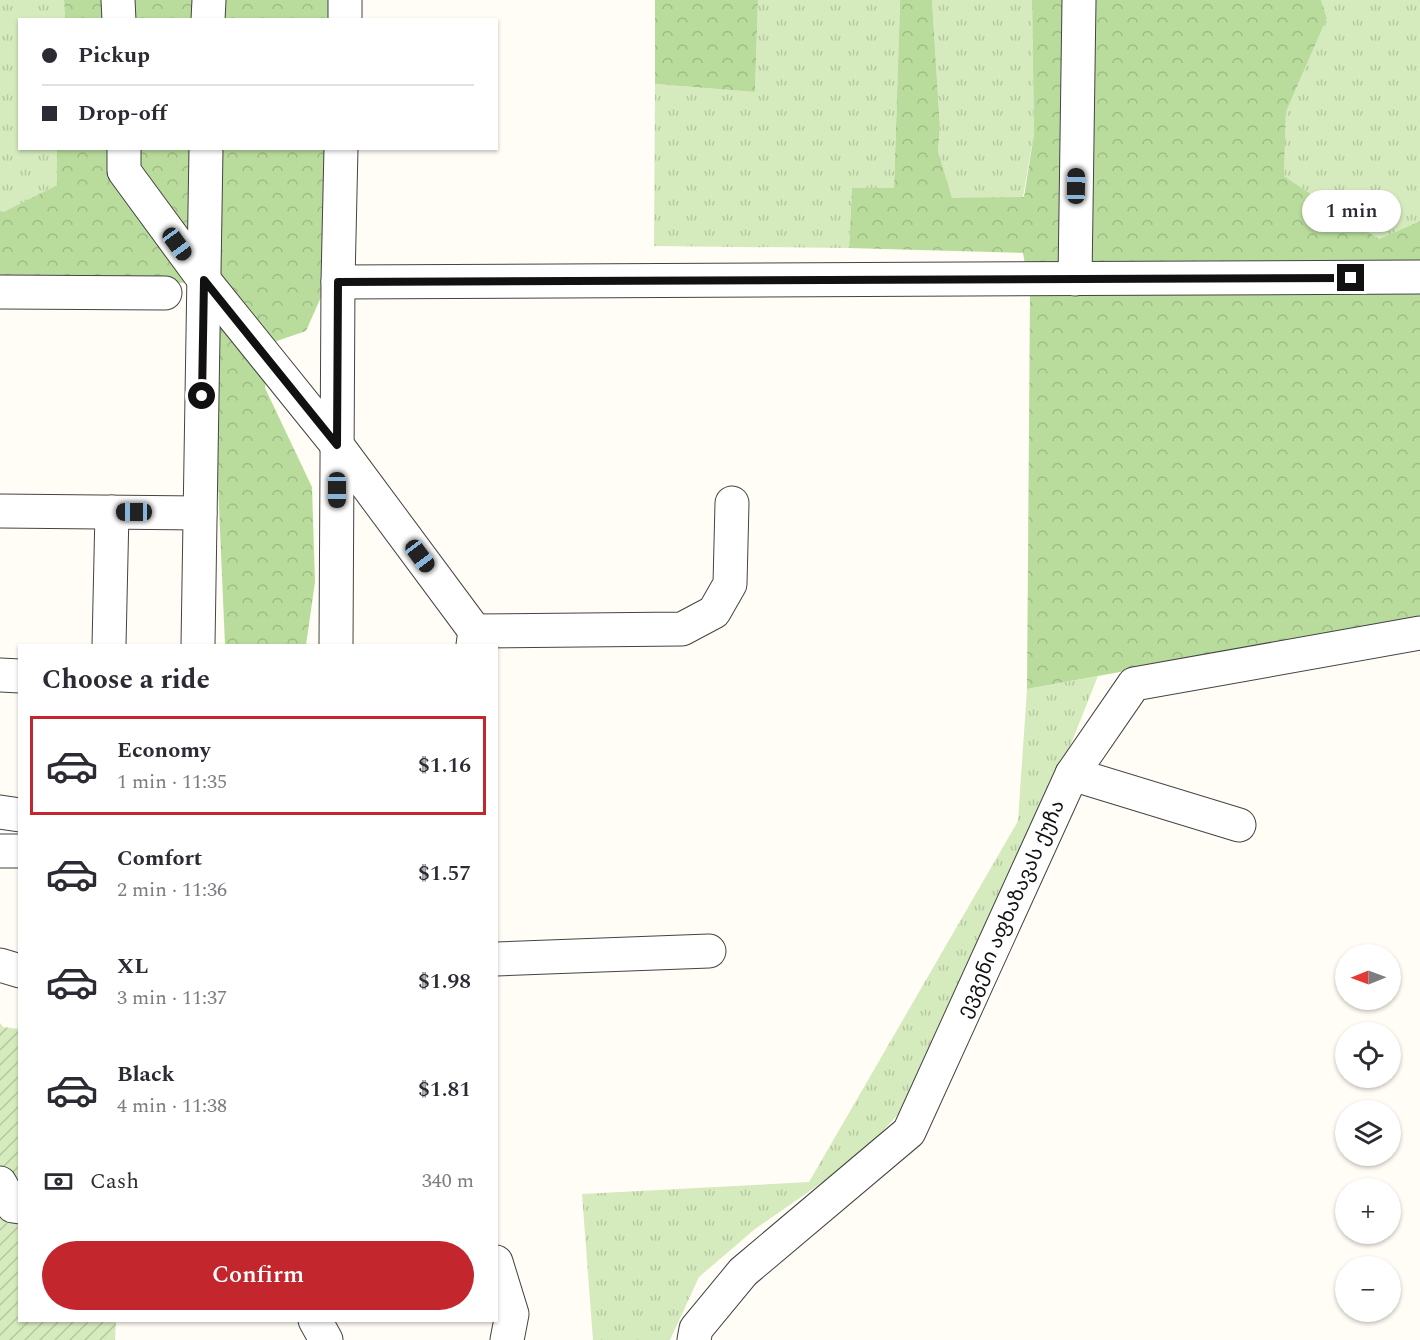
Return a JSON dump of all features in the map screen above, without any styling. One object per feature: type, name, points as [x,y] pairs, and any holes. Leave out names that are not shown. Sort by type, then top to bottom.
[{"type":"street","points":[[118,0],[119,18]]},
{"type":"street","points":[[208,18],[209,0]]},
{"type":"street","points":[[345,0],[345,18]]},
{"type":"street","points":[[1075,279],[1079,0]]},
{"type":"street","points":[[124,150],[124,171],[204,280],[337,445],[474,638],[682,629],[714,612],[730,584],[732,503]]},
{"type":"street","points":[[198,644],[206,150]]},
{"type":"street","points":[[336,644],[341,150]]},
{"type":"street","points":[[338,282],[1420,277]]},
{"type":"street","points":[[0,292],[165,293]]},
{"type":"street","points":[[0,511],[200,513]]},
{"type":"street","points":[[109,644],[112,512]]},
{"type":"street","name":"ევგენი აფხაზავას ქუჩა","points":[[694,1340],[696,1329],[743,1272],[909,1132],[1072,774],[1134,684],[1420,633]]},
{"type":"street","points":[[0,675],[18,676]]},
{"type":"street","points":[[1072,774],[1239,825]]},
{"type":"street","points":[[0,812],[18,815]]},
{"type":"street","points":[[0,850],[18,851]]},
{"type":"street","points":[[498,959],[709,951]]},
{"type":"street","points":[[0,965],[18,970]]},
{"type":"street","points":[[0,1183],[13,1206],[18,1206]]},
{"type":"street","points":[[498,1268],[512,1314],[507,1340]]},
{"type":"street","points":[[316,1322],[326,1340]]},
{"type":"green space","points":[[0,0],[64,0],[65,18],[18,18],[18,150],[57,150],[57,185],[4,213],[0,211]]},
{"type":"green space","points":[[64,0],[198,0],[197,18],[65,18]]},
{"type":"green space","points":[[222,0],[332,0],[331,18],[222,18]]},
{"type":"green space","points":[[655,0],[758,0],[755,92],[655,84]]},
{"type":"green space","points":[[758,0],[900,0],[894,189],[852,188],[849,248],[654,246],[655,84],[755,92]]},
{"type":"green space","points":[[900,0],[932,0],[940,127],[938,151],[952,198],[1024,197],[1034,134],[1032,0],[1321,0],[1327,18],[1286,112],[1284,176],[1379,239],[1420,221],[1420,617],[1027,689],[1030,293],[1023,253],[849,248],[852,188],[894,188]]},
{"type":"green space","points":[[932,0],[1032,0],[1034,134],[1023,197],[952,199],[938,151],[940,127]]},
{"type":"green space","points":[[1321,0],[1420,0],[1420,221],[1379,239],[1284,176],[1286,112],[1327,18]]},
{"type":"green space","points":[[57,150],[196,150],[192,283],[0,279],[0,211],[4,212],[57,185]]},
{"type":"green space","points":[[219,150],[328,150],[326,254],[321,297],[306,331],[271,343],[265,388],[312,487],[315,582],[306,644],[225,644],[215,415]]},
{"type":"green space","points":[[1098,676],[1019,874],[903,1109],[860,1156],[755,1229],[699,1277],[670,1340],[593,1340],[582,1194],[809,1182],[1018,821],[1027,689]]},
{"type":"green space","points":[[0,1023],[3,1027],[18,1029],[18,1322],[116,1322],[115,1340],[0,1340]]},
{"type":"route","points":[[202,396],[204,280],[337,445],[338,282],[1351,278]]}]
